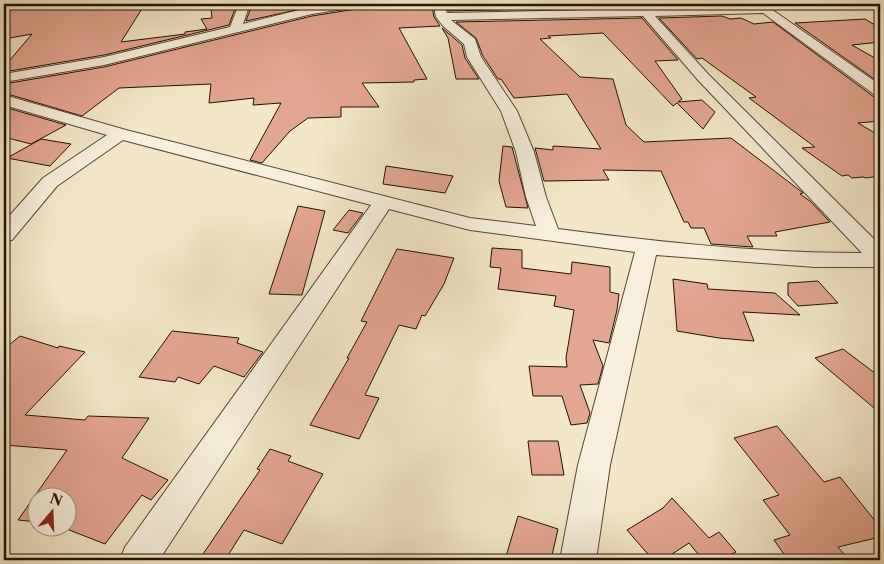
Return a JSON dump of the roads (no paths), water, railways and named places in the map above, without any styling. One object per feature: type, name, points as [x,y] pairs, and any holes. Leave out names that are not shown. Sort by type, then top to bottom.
[{"type":"street","points":[[234,30],[244,4]]},
{"type":"street","points":[[4,78],[104,61],[333,7],[356,4]]},
{"type":"street","points":[[549,234],[536,197],[525,152],[510,110],[474,58],[470,42],[452,30],[441,10],[761,7],[880,92]]},
{"type":"street","points":[[642,8],[703,77],[880,259]]},
{"type":"street","points":[[4,100],[120,134],[470,224],[647,247],[815,260],[880,259]]},
{"type":"street","points":[[4,235],[50,182],[120,134]]},
{"type":"street","points":[[138,560],[384,201]]},
{"type":"street","points":[[578,560],[594,465],[647,247]]}]
